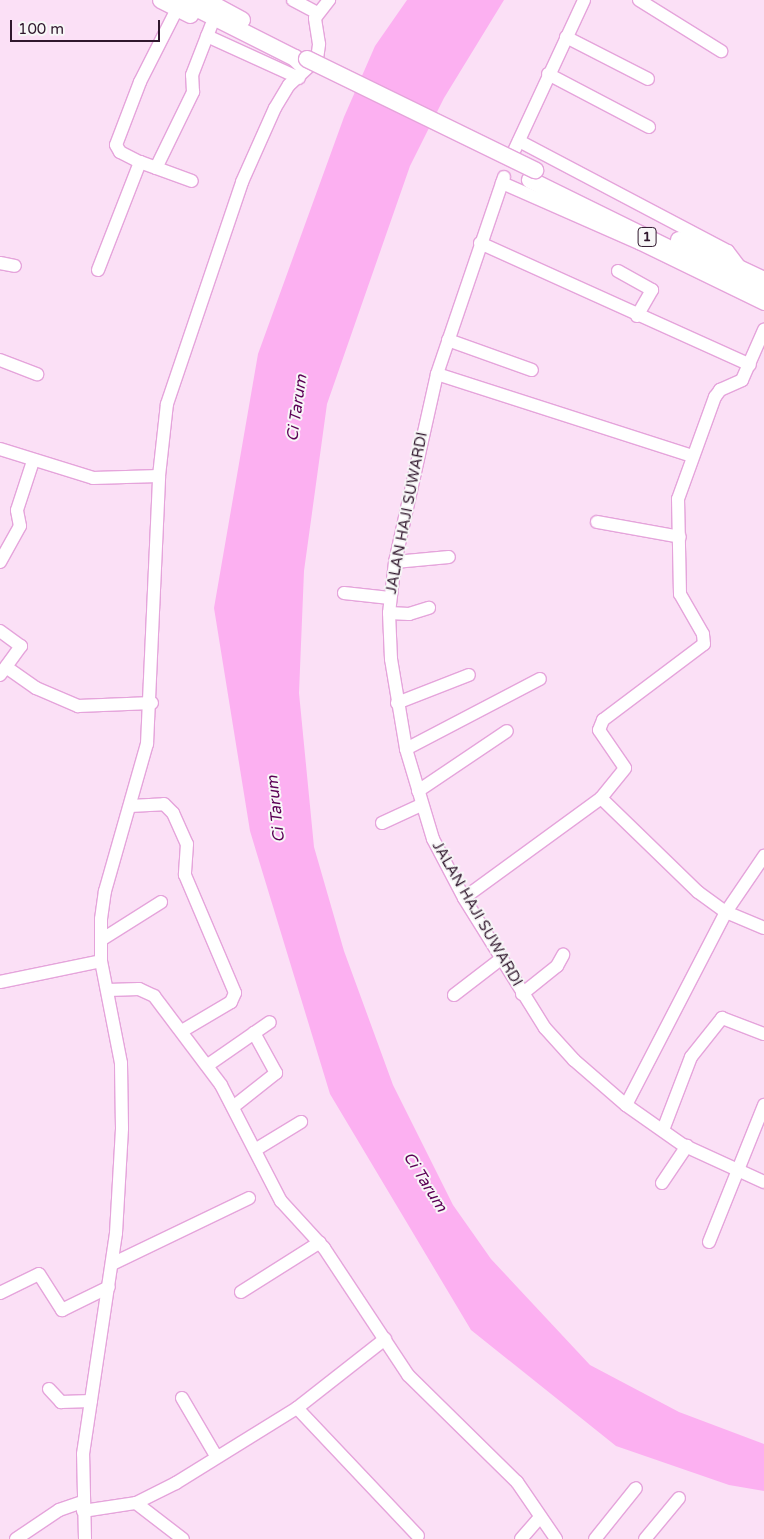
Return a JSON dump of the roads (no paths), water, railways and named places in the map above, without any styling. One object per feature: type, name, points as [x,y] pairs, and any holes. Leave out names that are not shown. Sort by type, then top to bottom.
[{"type":"main road","points":[[161,0],[179,4],[213,28],[246,45],[269,45]]},
{"type":"main road","points":[[205,0],[255,27],[269,45]]},
{"type":"main road","name":"1","points":[[269,45],[299,70],[764,280]]},
{"type":"main road","name":"1","points":[[533,175],[764,295]]},
{"type":"street","points":[[293,0],[317,13]]},
{"type":"street","points":[[156,168],[194,92],[192,74],[213,28],[299,70],[313,66],[319,52],[314,23],[317,13],[329,0]]},
{"type":"street","points":[[584,0],[516,146],[728,252],[744,272]]},
{"type":"street","points":[[639,0],[722,51]]},
{"type":"street","points":[[179,4],[140,82],[116,145],[120,152],[140,162],[192,181]]},
{"type":"street","points":[[566,37],[648,79]]},
{"type":"street","points":[[86,1539],[83,1506],[83,1454],[112,1264],[122,1128],[121,1063],[101,961],[100,940],[105,891],[147,744],[152,703],[159,476],[167,404],[184,348],[245,174],[267,123],[299,70]]},
{"type":"street","points":[[548,74],[649,127]]},
{"type":"street","points":[[98,270],[140,162]]},
{"type":"street","name":"JALAN HAJI SUWARDI","points":[[764,304],[503,180],[437,374],[395,562],[389,613],[397,703],[406,749],[421,805],[433,839],[464,898],[522,994],[561,1046],[626,1106],[687,1146],[764,1182]]},
{"type":"street","points":[[480,243],[637,316],[750,365]]},
{"type":"street","points":[[0,263],[15,266]]},
{"type":"street","points":[[618,272],[652,290],[637,316]]},
{"type":"street","points":[[464,898],[601,798],[625,768],[599,730],[603,720],[704,644],[702,634],[680,594],[678,499],[692,456],[718,393],[742,380],[764,330]]},
{"type":"street","points":[[448,340],[532,370]]},
{"type":"street","points":[[0,360],[37,374]]},
{"type":"street","points":[[437,374],[692,456]]},
{"type":"street","points":[[0,449],[33,462],[93,478],[159,476]]},
{"type":"street","points":[[0,562],[20,526],[17,510],[33,462]]},
{"type":"street","points":[[597,522],[680,537]]},
{"type":"street","points":[[395,562],[450,557]]},
{"type":"street","points":[[344,593],[390,598]]},
{"type":"street","points":[[389,613],[408,614],[429,608]]},
{"type":"street","points":[[0,631],[21,646],[3,671],[36,688],[78,706],[152,703]]},
{"type":"street","points":[[397,703],[469,675]]},
{"type":"street","points":[[406,749],[540,679]]},
{"type":"street","points":[[418,791],[506,730]]},
{"type":"street","points":[[601,798],[657,855],[726,912],[764,928]]},
{"type":"street","points":[[130,806],[164,804],[173,812],[187,844],[185,875],[235,994],[231,1002],[182,1032]]},
{"type":"street","points":[[382,823],[421,805]]},
{"type":"street","points":[[626,1106],[726,912],[764,856]]},
{"type":"street","points":[[100,940],[161,902]]},
{"type":"street","points":[[522,994],[557,966],[563,955]]},
{"type":"street","points":[[454,995],[501,959]]},
{"type":"street","points":[[0,982],[101,961]]},
{"type":"street","points":[[108,990],[148,992],[182,1032],[208,1065],[233,1107],[281,1201],[320,1242],[419,1389],[517,1482],[539,1518],[556,1539]]},
{"type":"street","points":[[663,1130],[691,1057],[722,1018],[764,1034]]},
{"type":"street","points":[[208,1065],[270,1022]]},
{"type":"street","points":[[233,1107],[276,1074],[254,1033]]},
{"type":"street","points":[[709,1242],[764,1105]]},
{"type":"street","points":[[255,1150],[301,1122]]},
{"type":"street","points":[[662,1183],[687,1146]]},
{"type":"street","points":[[112,1264],[249,1198]]},
{"type":"street","points":[[241,1292],[320,1242]]},
{"type":"street","points":[[0,1293],[39,1274],[62,1310],[109,1287]]},
{"type":"street","points":[[16,1539],[59,1510],[83,1506],[136,1503],[176,1483],[216,1456],[297,1408],[384,1339]]},
{"type":"street","points":[[49,1389],[61,1402],[90,1401]]},
{"type":"street","points":[[182,1398],[216,1456]]},
{"type":"street","points":[[297,1408],[418,1536]]},
{"type":"street","points":[[595,1539],[636,1488]]},
{"type":"street","points":[[645,1539],[679,1498]]},
{"type":"street","points":[[136,1503],[183,1539]]},
{"type":"street","points":[[521,1539],[539,1518]]},
{"type":"water","name":"Ci Tarum","points":[[407,0],[504,0],[444,98],[410,166],[327,404],[304,571],[299,693],[314,847],[344,951],[393,1085],[453,1205],[491,1259],[590,1365],[679,1412],[764,1444],[764,1491],[729,1485],[616,1446],[471,1330],[330,1094],[250,831],[214,608],[258,354],[344,117],[375,46]]}]
